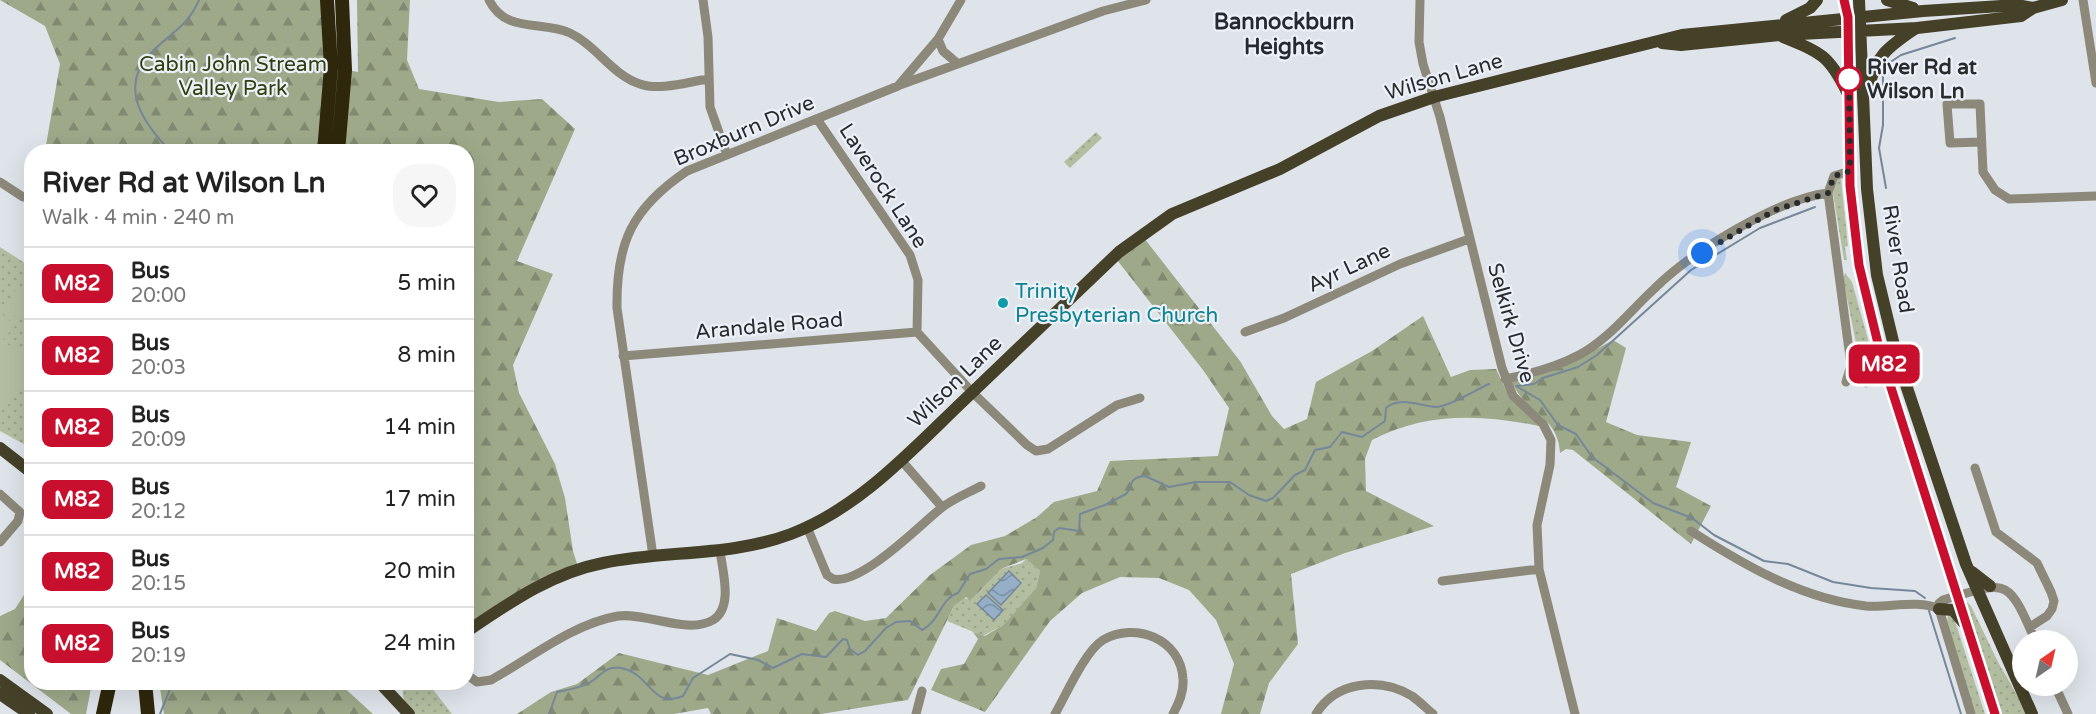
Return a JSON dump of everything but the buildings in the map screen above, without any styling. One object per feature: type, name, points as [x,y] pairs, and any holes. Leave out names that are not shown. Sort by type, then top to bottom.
[{"type":"highway","points":[[325,144],[332,67],[327,0]]},
{"type":"highway","points":[[339,144],[345,70],[342,0]]},
{"type":"highway","points":[[103,714],[108,690]]},
{"type":"highway","points":[[145,690],[147,714]]},
{"type":"main road","points":[[1817,0],[1810,8],[1780,29],[1823,55],[1837,71],[1849,96]]},
{"type":"main road","name":"River Road","points":[[1844,0],[1848,17],[1850,171],[1859,265],[1881,356],[1995,714]]},
{"type":"main road","name":"River Road","points":[[1859,0],[1862,16],[1867,189],[1877,275],[1897,357],[1966,564],[1984,588],[2032,714]]},
{"type":"main road","points":[[1887,0],[1923,11]]},
{"type":"main road","name":"Wilson Lane","points":[[474,627],[512,601],[552,579],[600,563],[720,550],[761,542],[807,527],[851,502],[901,460],[1119,252],[1172,214],[1280,169],[1379,116],[1434,98],[1682,35],[1780,29],[1848,32],[1917,28],[2022,16],[2033,8],[2062,0]]},
{"type":"main road","name":"Wilson Lane","points":[[1780,29],[1848,17],[2017,5],[2033,8]]},
{"type":"main road","points":[[1865,105],[1871,78],[1879,58],[1888,48],[1917,28]]},
{"type":"main road","points":[[0,448],[24,467]]},
{"type":"main road","points":[[1939,609],[1953,610],[1967,628]]},
{"type":"main road","points":[[0,678],[47,714]]},
{"type":"main road","points":[[391,690],[409,714]]},
{"type":"main road","points":[[0,694],[29,714]]},
{"type":"street","points":[[489,0],[499,15],[517,25],[552,27],[570,33],[625,77],[639,84],[650,86],[708,79]]},
{"type":"street","points":[[703,0],[708,37],[710,107],[727,155]]},
{"type":"street","name":"Broxburn Drive","points":[[653,556],[617,309],[616,274],[631,227],[645,204],[663,186],[687,171],[898,86],[938,39],[961,0]]},
{"type":"street","points":[[898,86],[1103,11],[1146,0]]},
{"type":"street","name":"Selkirk Drive","points":[[1420,0],[1419,42],[1505,379],[1513,396],[1543,424],[1551,440],[1550,465],[1537,525],[1539,569],[1575,714]]},
{"type":"street","points":[[2082,0],[2096,83]]},
{"type":"street","points":[[938,39],[943,51],[958,64]]},
{"type":"street","points":[[1981,142],[1950,143],[1947,104],[1980,104],[1983,172],[1995,189],[2009,199],[2096,196]]},
{"type":"street","name":"Laverock Lane","points":[[817,119],[910,255],[918,280],[917,332]]},
{"type":"street","points":[[1846,382],[1851,365],[1828,193],[1834,176],[1850,171]]},
{"type":"street","points":[[0,182],[22,197]]},
{"type":"street","points":[[1505,379],[1531,374],[1580,355],[1610,332],[1655,287],[1684,263],[1775,210],[1828,193]]},
{"type":"street","name":"Ayr Lane","points":[[1245,332],[1284,318],[1400,264],[1469,239]]},
{"type":"street","points":[[1839,267],[1859,265]]},
{"type":"street","points":[[917,332],[972,392],[1036,451],[1048,449],[1116,405],[1140,398]]},
{"type":"street","name":"Arandale Road","points":[[623,356],[917,332]]},
{"type":"street","points":[[901,460],[942,507]]},
{"type":"street","points":[[1975,468],[1996,532],[2037,563],[2051,592],[2054,601],[2048,616],[2030,627]]},
{"type":"street","points":[[807,527],[827,575],[839,580],[846,579],[883,557],[942,507],[981,486]]},
{"type":"street","points":[[0,494],[20,512],[18,521],[0,542]]},
{"type":"street","points":[[1691,531],[1745,565],[1817,594],[1865,606],[1928,605],[1939,609]]},
{"type":"street","points":[[474,680],[477,682],[491,680],[579,628],[619,616],[635,615],[688,625],[714,620],[726,598],[720,550]]},
{"type":"street","points":[[1442,581],[1539,569]]},
{"type":"street","points":[[1971,714],[1939,609],[1940,601],[1984,588],[2007,590],[2014,597],[2031,630]]},
{"type":"street","points":[[1055,714],[1089,656],[1101,641],[1117,634],[1138,632],[1156,637],[1173,651],[1181,667],[1184,680],[1182,695],[1173,714]]},
{"type":"street","points":[[1316,714],[1338,693],[1369,683],[1390,686],[1412,696],[1433,714]]},
{"type":"street","points":[[916,714],[922,691]]},
{"type":"street","points":[[2060,696],[2068,714]]},
{"type":"green space","name":"Cabin John Stream Valley Park","points":[[0,0],[327,0],[331,67],[358,72],[357,0],[410,0],[407,60],[419,89],[499,102],[542,99],[575,129],[517,261],[553,274],[513,365],[519,393],[555,464],[565,498],[573,551],[579,570],[474,628],[474,144],[46,144],[60,64],[45,26]]},
{"type":"green space","points":[[1096,132],[1102,138],[1070,168],[1064,162]]},
{"type":"green space","points":[[1838,178],[1841,179],[1848,246],[1845,247],[1847,260],[1844,260],[1833,193]]},
{"type":"green space","points":[[1144,238],[1240,361],[1272,416],[1284,429],[1307,419],[1316,382],[1372,351],[1423,316],[1451,377],[1470,370],[1496,369],[1510,399],[1539,426],[1496,419],[1454,418],[1412,424],[1372,440],[1365,459],[1366,491],[1434,526],[1345,553],[1291,574],[1298,644],[1269,683],[1260,714],[1221,714],[1234,664],[1216,620],[1189,590],[1159,578],[1120,577],[1082,593],[1050,621],[985,712],[931,690],[941,669],[964,664],[978,639],[973,632],[985,636],[1003,625],[1036,588],[1040,571],[1026,559],[1001,569],[970,601],[966,597],[954,606],[908,700],[821,714],[711,714],[708,708],[674,714],[517,714],[551,692],[577,684],[619,653],[708,675],[768,651],[777,618],[816,631],[829,613],[835,611],[865,621],[886,618],[930,575],[971,545],[1005,536],[1037,517],[1054,502],[1097,491],[1110,461],[1218,456],[1229,408],[1203,370],[1117,260]]},
{"type":"green space","points":[[0,247],[24,262],[24,444],[0,431]]},
{"type":"green space","points":[[1845,273],[1852,282],[1880,382],[1865,388],[1843,278]]},
{"type":"green space","points":[[17,286],[24,290],[24,309],[19,318],[4,310]]},
{"type":"green space","points":[[0,312],[15,326],[1,342],[24,354],[24,387],[0,413]]},
{"type":"green space","points":[[1613,340],[1626,348],[1606,422],[1637,435],[1691,442],[1676,487],[1711,506],[1691,544],[1573,450],[1566,449],[1560,453],[1558,440],[1553,430],[1517,392],[1512,381],[1552,371]]},
{"type":"green space","points":[[1026,559],[1040,571],[1036,588],[1003,625],[983,636],[947,621],[954,606],[964,598],[971,600],[1001,569],[1022,563]]},
{"type":"green space","points":[[24,595],[24,678],[0,660],[0,616],[15,609]]},
{"type":"green space","points":[[1965,600],[1971,606],[2012,686],[2012,696],[2018,696],[2028,714],[2000,714]]},
{"type":"green space","points":[[1949,613],[1954,618],[1985,714],[1974,714],[1947,620]]},
{"type":"green space","points":[[39,690],[91,690],[86,714],[71,714]]},
{"type":"green space","points":[[160,690],[347,690],[373,714],[164,714]]},
{"type":"green space","points":[[403,690],[433,690],[452,714],[414,714],[406,703]]},
{"type":"water","points":[[1009,571],[1021,583],[1001,605],[988,593]]},
{"type":"water","points":[[986,595],[1003,610],[994,620],[977,604]]},
{"type":"waterway","points":[[164,144],[144,118],[135,94],[136,81],[140,68],[149,55],[183,24],[199,0]]},
{"type":"waterway","points":[[1886,188],[1879,148],[1883,125],[1883,67],[1901,55],[1955,38]]},
{"type":"waterway","points":[[1517,386],[1534,384],[1543,378],[1578,367],[1597,355],[1691,270],[1760,228],[1815,207]]},
{"type":"waterway","points":[[549,714],[557,692],[585,685],[616,667],[639,676],[657,695],[673,699],[683,696],[693,678],[730,654],[758,660],[773,668],[802,654],[826,657],[843,639],[847,640],[850,649],[858,655],[865,651],[886,628],[896,622],[910,621],[922,630],[928,626],[947,600],[958,593],[970,574],[986,569],[999,559],[1022,557],[1043,548],[1053,540],[1054,532],[1059,528],[1079,531],[1080,514],[1126,494],[1136,478],[1145,476],[1169,487],[1196,482],[1230,482],[1249,495],[1266,501],[1273,498],[1295,475],[1305,470],[1315,450],[1330,447],[1342,432],[1362,437],[1385,421],[1386,408],[1392,404],[1405,402],[1431,407],[1443,406],[1489,384]]},
{"type":"waterway","points":[[1516,386],[1540,400],[1558,425],[1576,434],[1592,457],[1653,503],[1692,518],[1714,535],[1764,561],[1788,564],[1833,582],[1871,588],[1915,591],[1925,598]]},
{"type":"waterway","points":[[1929,611],[1961,714]]},
{"type":"waterway","points":[[160,714],[170,690]]},
{"type":"bus line","name":"M82","points":[[1844,0],[1848,17],[1850,186],[1859,265],[1881,356],[1995,714]]},
{"type":"place","name":"River Rd at Wilson Ln","points":[[1849,79]]},
{"type":"place","name":"Trinity Presbyterian Church","points":[[1003,303]]},
{"type":"district","name":"Bannockburn Heights","points":[[1284,34]]},
{"type":"route","points":[[1702,253],[1787,204],[1828,193],[1834,176],[1850,171],[1849,75],[1849,79]]}]
